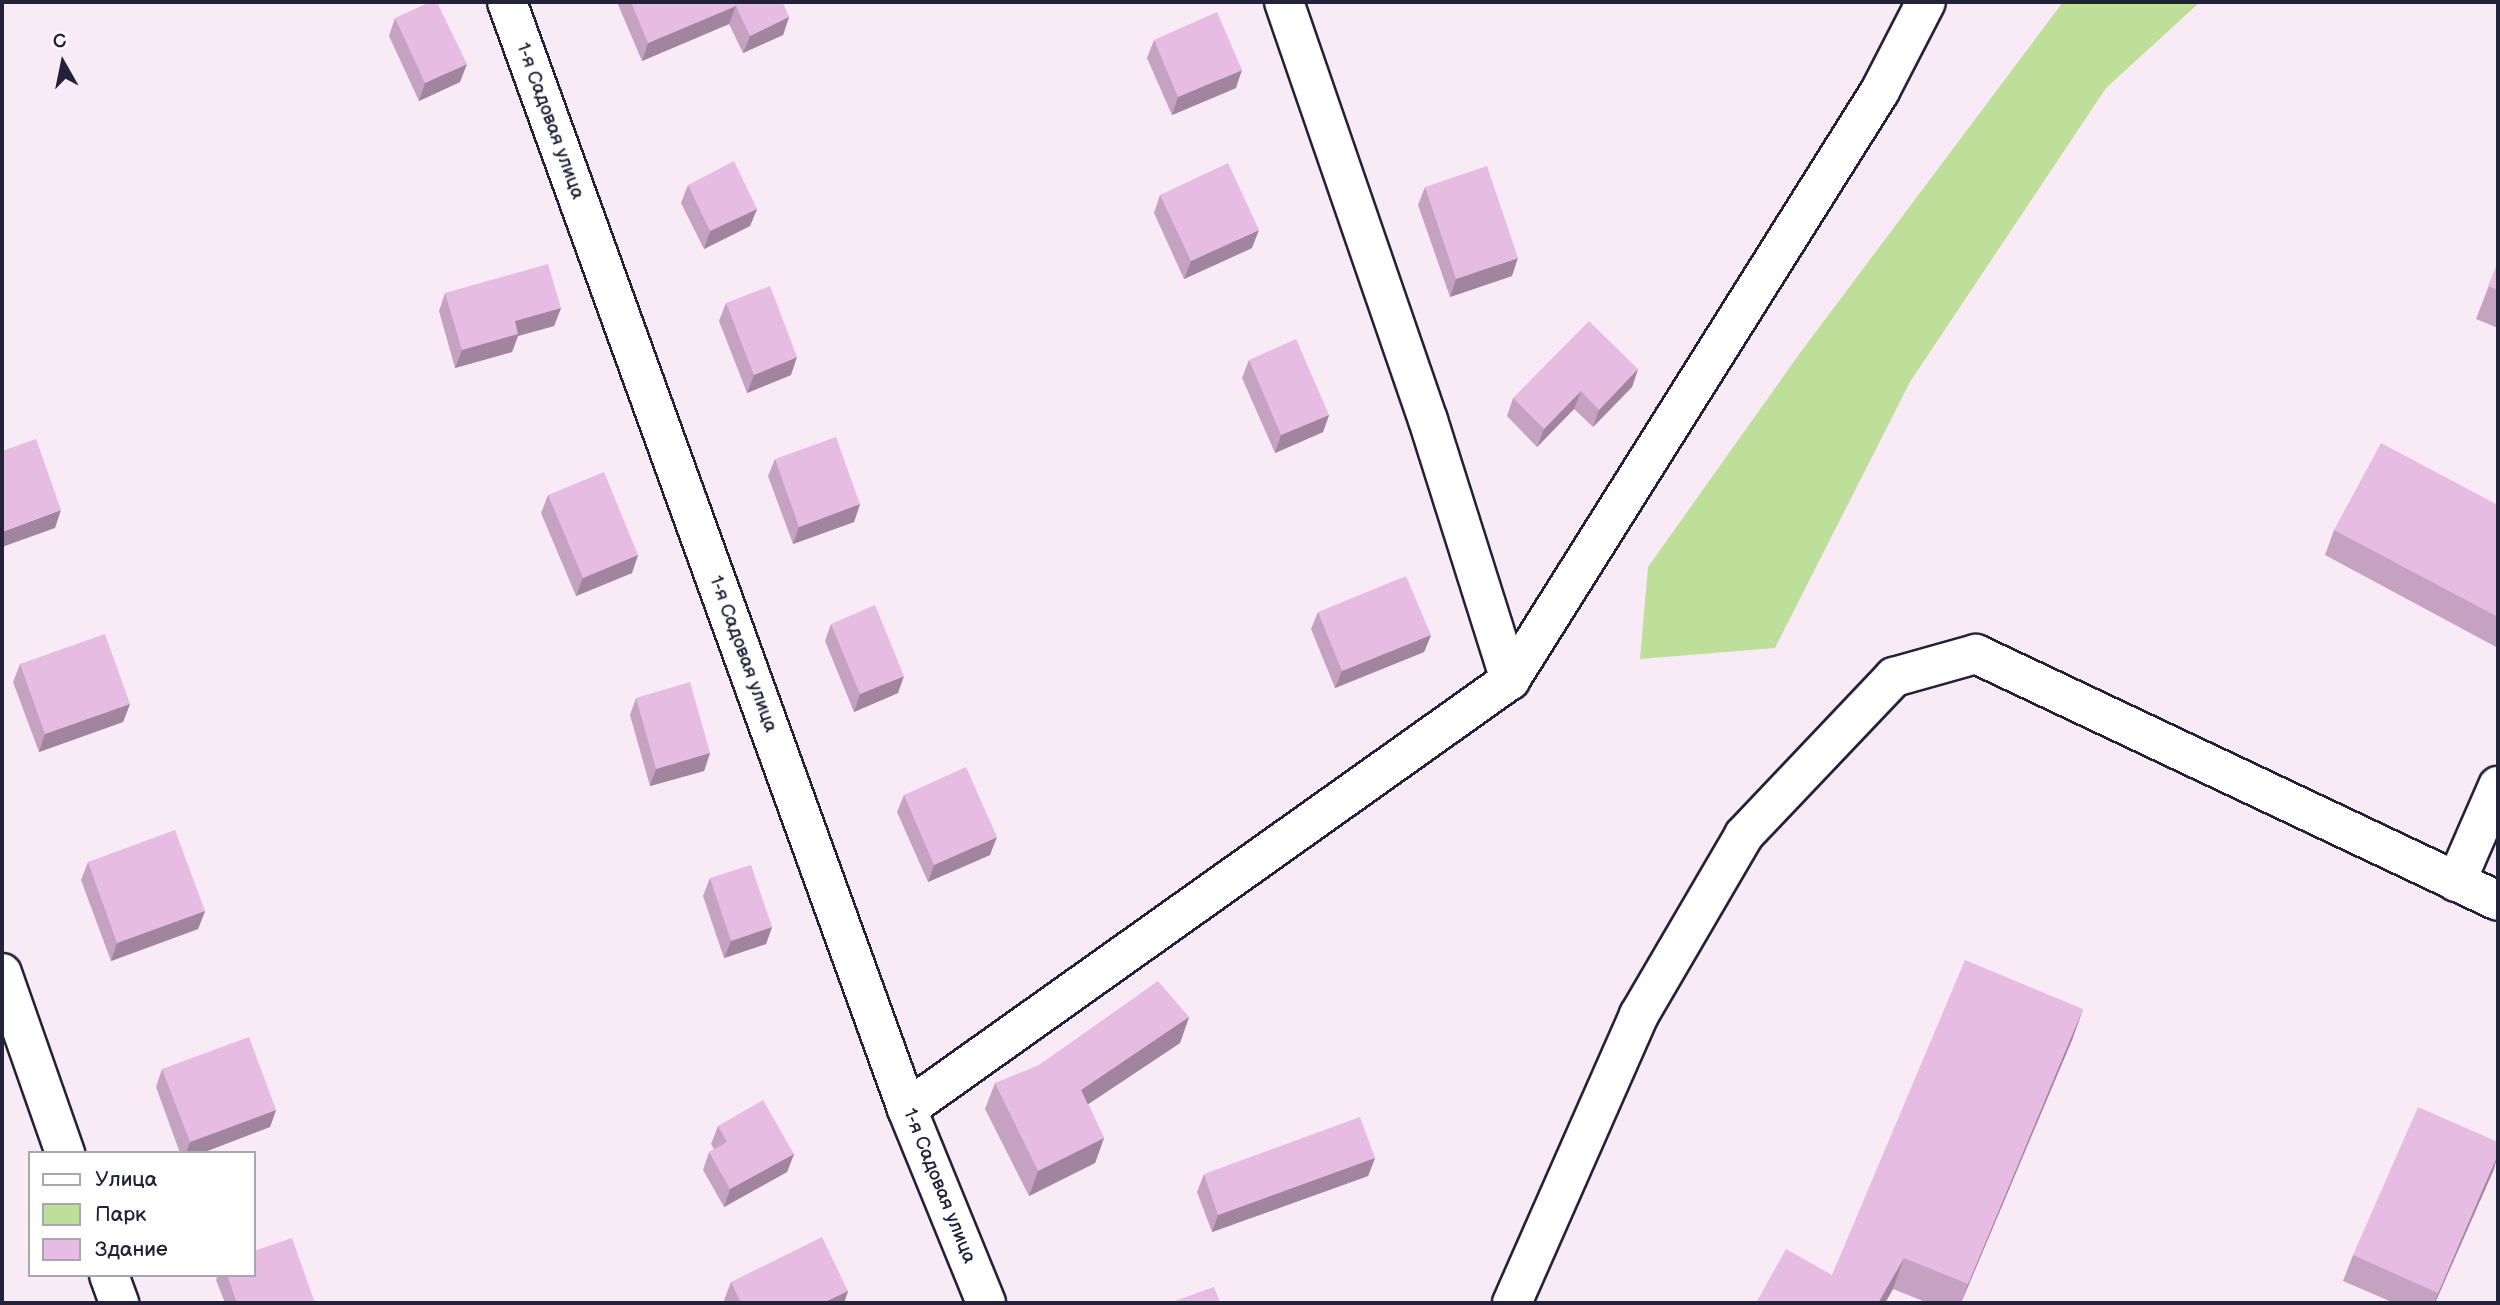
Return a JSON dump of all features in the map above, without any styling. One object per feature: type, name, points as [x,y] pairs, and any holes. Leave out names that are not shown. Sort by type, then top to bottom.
[{"type":"street","name":"1-я Садовая улица","points":[[507,2],[907,1109],[986,1303]]},
{"type":"street","points":[[1284,2],[1428,420],[1510,680]]},
{"type":"street","points":[[907,1109],[1510,680],[1880,91],[1926,2]]},
{"type":"street","points":[[1512,1303],[1639,1015],[1744,835],[1894,677],[1976,654],[2498,901]]},
{"type":"street","points":[[2456,882],[2498,786]]},
{"type":"street","points":[[2,973],[64,1151]]},
{"type":"street","points":[[110,1277],[119,1303]]},
{"type":"green space","points":[[2063,2],[2200,2],[2106,88],[1910,382],[1775,648],[1640,659],[1648,567],[1800,353]]},
{"type":"building","points":[[430,2],[437,2],[467,64],[425,83],[395,18]]},
{"type":"building","points":[[631,2],[782,2],[789,17],[750,36],[736,6],[648,43]]},
{"type":"building","points":[[1217,12],[1242,70],[1178,97],[1154,40]]},
{"type":"building","points":[[734,161],[757,209],[710,231],[688,185]]},
{"type":"building","points":[[1228,163],[1259,230],[1191,261],[1160,195]]},
{"type":"building","points":[[1487,166],[1518,258],[1456,279],[1425,187]]},
{"type":"building","points":[[2498,262],[2498,290],[2488,286]]},
{"type":"building","points":[[548,264],[561,308],[515,321],[518,334],[462,350],[445,293]]},
{"type":"building","points":[[770,286],[797,357],[754,375],[726,303]]},
{"type":"building","points":[[1589,321],[1638,369],[1599,410],[1581,391],[1544,429],[1513,398]]},
{"type":"building","points":[[1296,339],[1329,415],[1281,435],[1249,360]]},
{"type":"building","points":[[836,437],[860,504],[799,527],[775,459]]},
{"type":"building","points":[[36,439],[61,510],[2,532],[2,451]]},
{"type":"building","points":[[2381,443],[2498,505],[2498,617],[2334,530]]},
{"type":"building","points":[[604,472],[638,555],[583,578],[548,495]]},
{"type":"building","points":[[1406,576],[1431,635],[1342,671],[1318,612]]},
{"type":"building","points":[[875,605],[904,676],[860,694],[831,624]]},
{"type":"building","points":[[105,634],[130,704],[45,734],[20,664]]},
{"type":"building","points":[[690,682],[710,753],[656,769],[636,698]]},
{"type":"building","points":[[966,767],[997,837],[934,865],[904,795]]},
{"type":"building","points":[[175,830],[205,911],[117,943],[88,862]]},
{"type":"building","points":[[751,865],[772,927],[731,941],[710,878]]},
{"type":"building","points":[[1965,960],[2083,1009],[1968,1284],[1904,1258],[1878,1303],[1756,1303],[1786,1249],[1832,1275]]},
{"type":"building","points":[[1158,981],[1189,1017],[1081,1090],[1104,1138],[1038,1171],[995,1083],[1039,1065]]},
{"type":"building","points":[[249,1037],[276,1110],[190,1142],[162,1069]]},
{"type":"building","points":[[763,1100],[794,1154],[730,1189],[709,1152],[727,1142],[718,1126]]},
{"type":"building","points":[[2418,1107],[2498,1142],[2498,1154],[2438,1293],[2353,1255]]},
{"type":"building","points":[[1360,1117],[1375,1158],[1218,1215],[1204,1174]]},
{"type":"building","points":[[822,1237],[848,1291],[823,1303],[741,1303],[731,1282]]},
{"type":"building","points":[[292,1238],[315,1303],[237,1303],[228,1277],[256,1277],[256,1250]]},
{"type":"building","points":[[1214,1287],[1220,1303],[1169,1303]]}]
